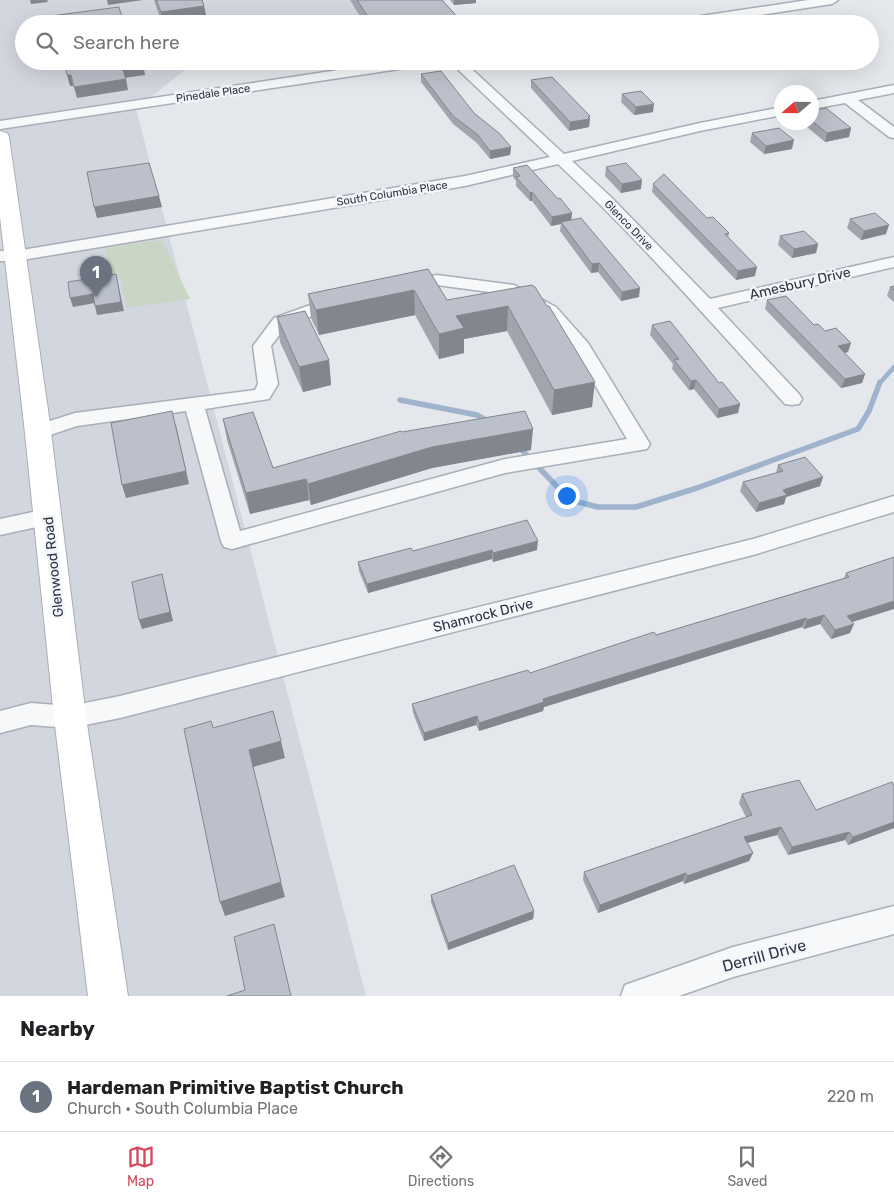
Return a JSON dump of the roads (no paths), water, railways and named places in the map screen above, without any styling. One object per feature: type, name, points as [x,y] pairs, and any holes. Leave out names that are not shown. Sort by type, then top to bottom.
[{"type":"main road","name":"Glenwood Road","points":[[0,137],[8,256],[38,432],[70,717],[108,996]]},
{"type":"street","points":[[734,15],[832,0]]},
{"type":"street","name":"Pinedale Place","points":[[0,125],[366,70]]},
{"type":"street","name":"Glenco Drive","points":[[465,70],[605,200],[706,305],[792,399]]},
{"type":"street","points":[[819,104],[894,89]]},
{"type":"street","points":[[847,98],[894,134]]},
{"type":"street","name":"South Columbia Place","points":[[8,256],[465,181],[700,127],[774,113]]},
{"type":"street","name":"Amesbury Drive","points":[[706,305],[894,262]]},
{"type":"street","points":[[194,404],[232,541],[505,466],[640,444],[581,347],[550,311],[508,289],[437,280],[391,287]]},
{"type":"street","points":[[38,432],[76,420],[262,395],[268,384],[262,346],[280,322],[355,295]]},
{"type":"street","name":"Shamrock Drive","points":[[0,722],[31,714],[70,717],[120,707],[753,547],[894,504]]},
{"type":"street","points":[[0,527],[47,517]]},
{"type":"street","name":"Derrill Drive","points":[[636,996],[733,962],[894,920]]},
{"type":"waterway","points":[[879,384],[894,367]]},
{"type":"waterway","points":[[519,447],[570,500],[598,507],[636,507],[697,488],[858,429],[869,411],[879,384]]},
{"type":"waterway","points":[[400,400],[477,415],[489,422]]},
{"type":"place","name":"Hardeman Primitive Baptist Church","points":[[96,297]]}]
